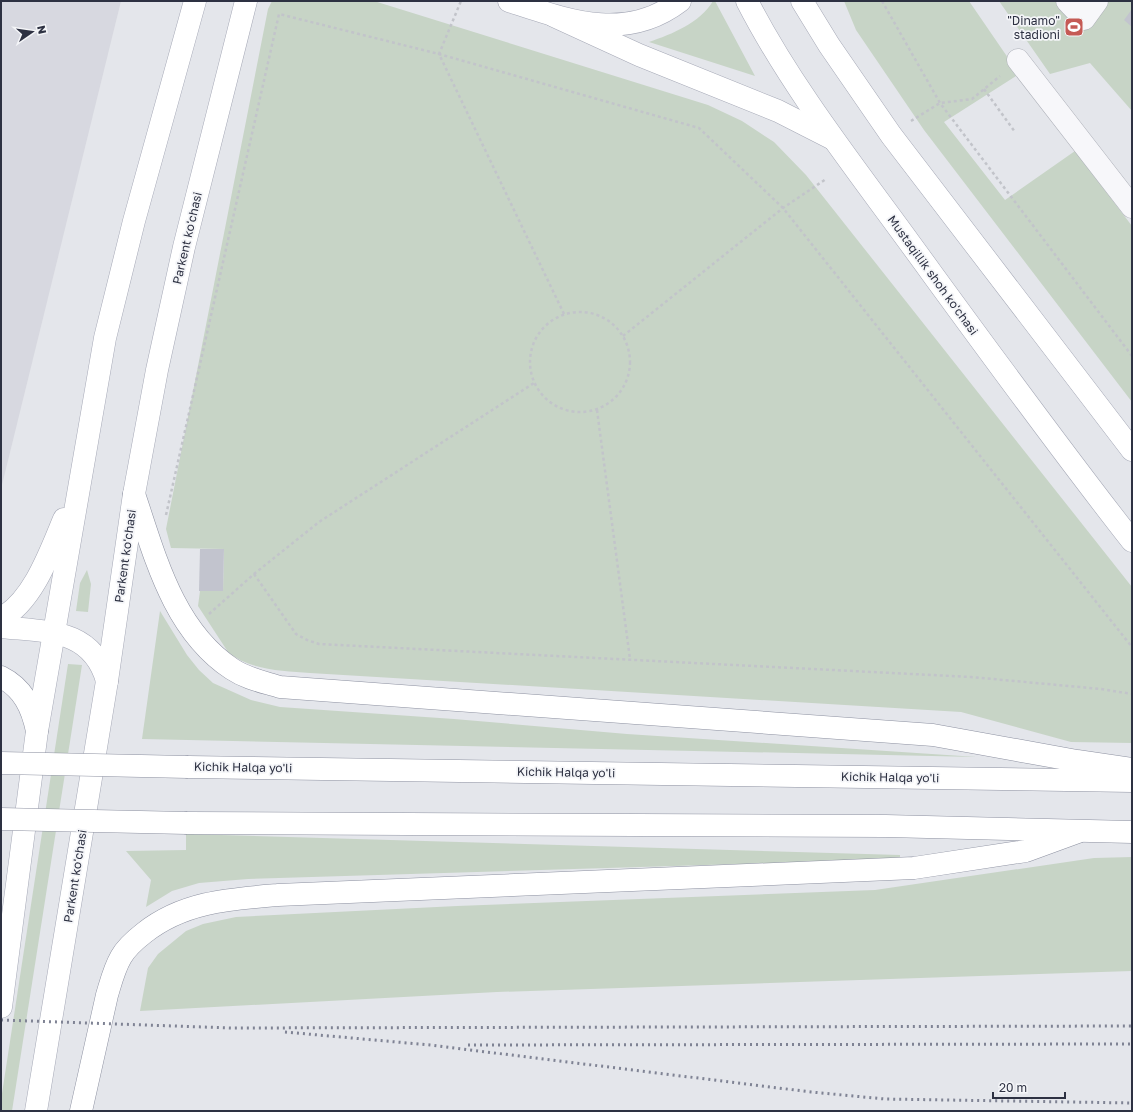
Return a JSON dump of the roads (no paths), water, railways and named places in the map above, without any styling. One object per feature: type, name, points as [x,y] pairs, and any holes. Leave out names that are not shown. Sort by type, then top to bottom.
[{"type":"main road","points":[[1,1007],[37,731],[105,338],[119,280],[195,1]]},
{"type":"main road","points":[[509,1],[554,16],[585,24],[615,25],[652,17],[680,1]]},
{"type":"main road","name":"Mustaqillik shoh ko'chasi","points":[[747,1],[785,65],[835,140],[1005,374],[1132,541]]},
{"type":"main road","points":[[802,1],[829,45],[890,135],[1132,450]]},
{"type":"main road","name":"Parkent ko'chasi","points":[[36,1111],[107,681],[134,494],[157,370],[184,247],[246,4]]},
{"type":"main road","points":[[554,16],[639,55],[778,111],[835,140]]},
{"type":"main road","points":[[1,618],[15,608],[32,587],[54,544],[79,482]]},
{"type":"main road","points":[[134,494],[159,570],[176,604],[192,630],[212,654],[233,669],[252,679],[280,687],[933,735],[1077,761],[1132,769]]},
{"type":"main road","points":[[1,627],[54,633],[71,638],[88,647],[99,662],[107,681]]},
{"type":"main road","points":[[1,677],[14,684],[21,692],[31,710],[37,731]]},
{"type":"main road","name":"Kichik Halqa yo'li","points":[[1,762],[1132,781]]},
{"type":"main road","points":[[1,819],[187,823],[878,826],[1078,832],[1132,832]]},
{"type":"main road","points":[[81,1111],[107,995],[112,976],[121,957],[138,938],[159,922],[182,910],[205,903],[278,895],[914,868],[1026,851],[1078,832]]},
{"type":"lane","points":[[1068,1],[1084,19],[1097,1]]},
{"type":"lane","points":[[1018,60],[1132,206]]},
{"type":"railway","points":[[1,1020],[232,1028],[1132,1026]]},
{"type":"railway","points":[[285,1032],[430,1045],[811,1092],[885,1099],[1132,1103]]},
{"type":"railway","points":[[468,1045],[1132,1044]]},
{"type":"place","name":"\"Dinamo\" stadioni","points":[[1074,27]]}]
